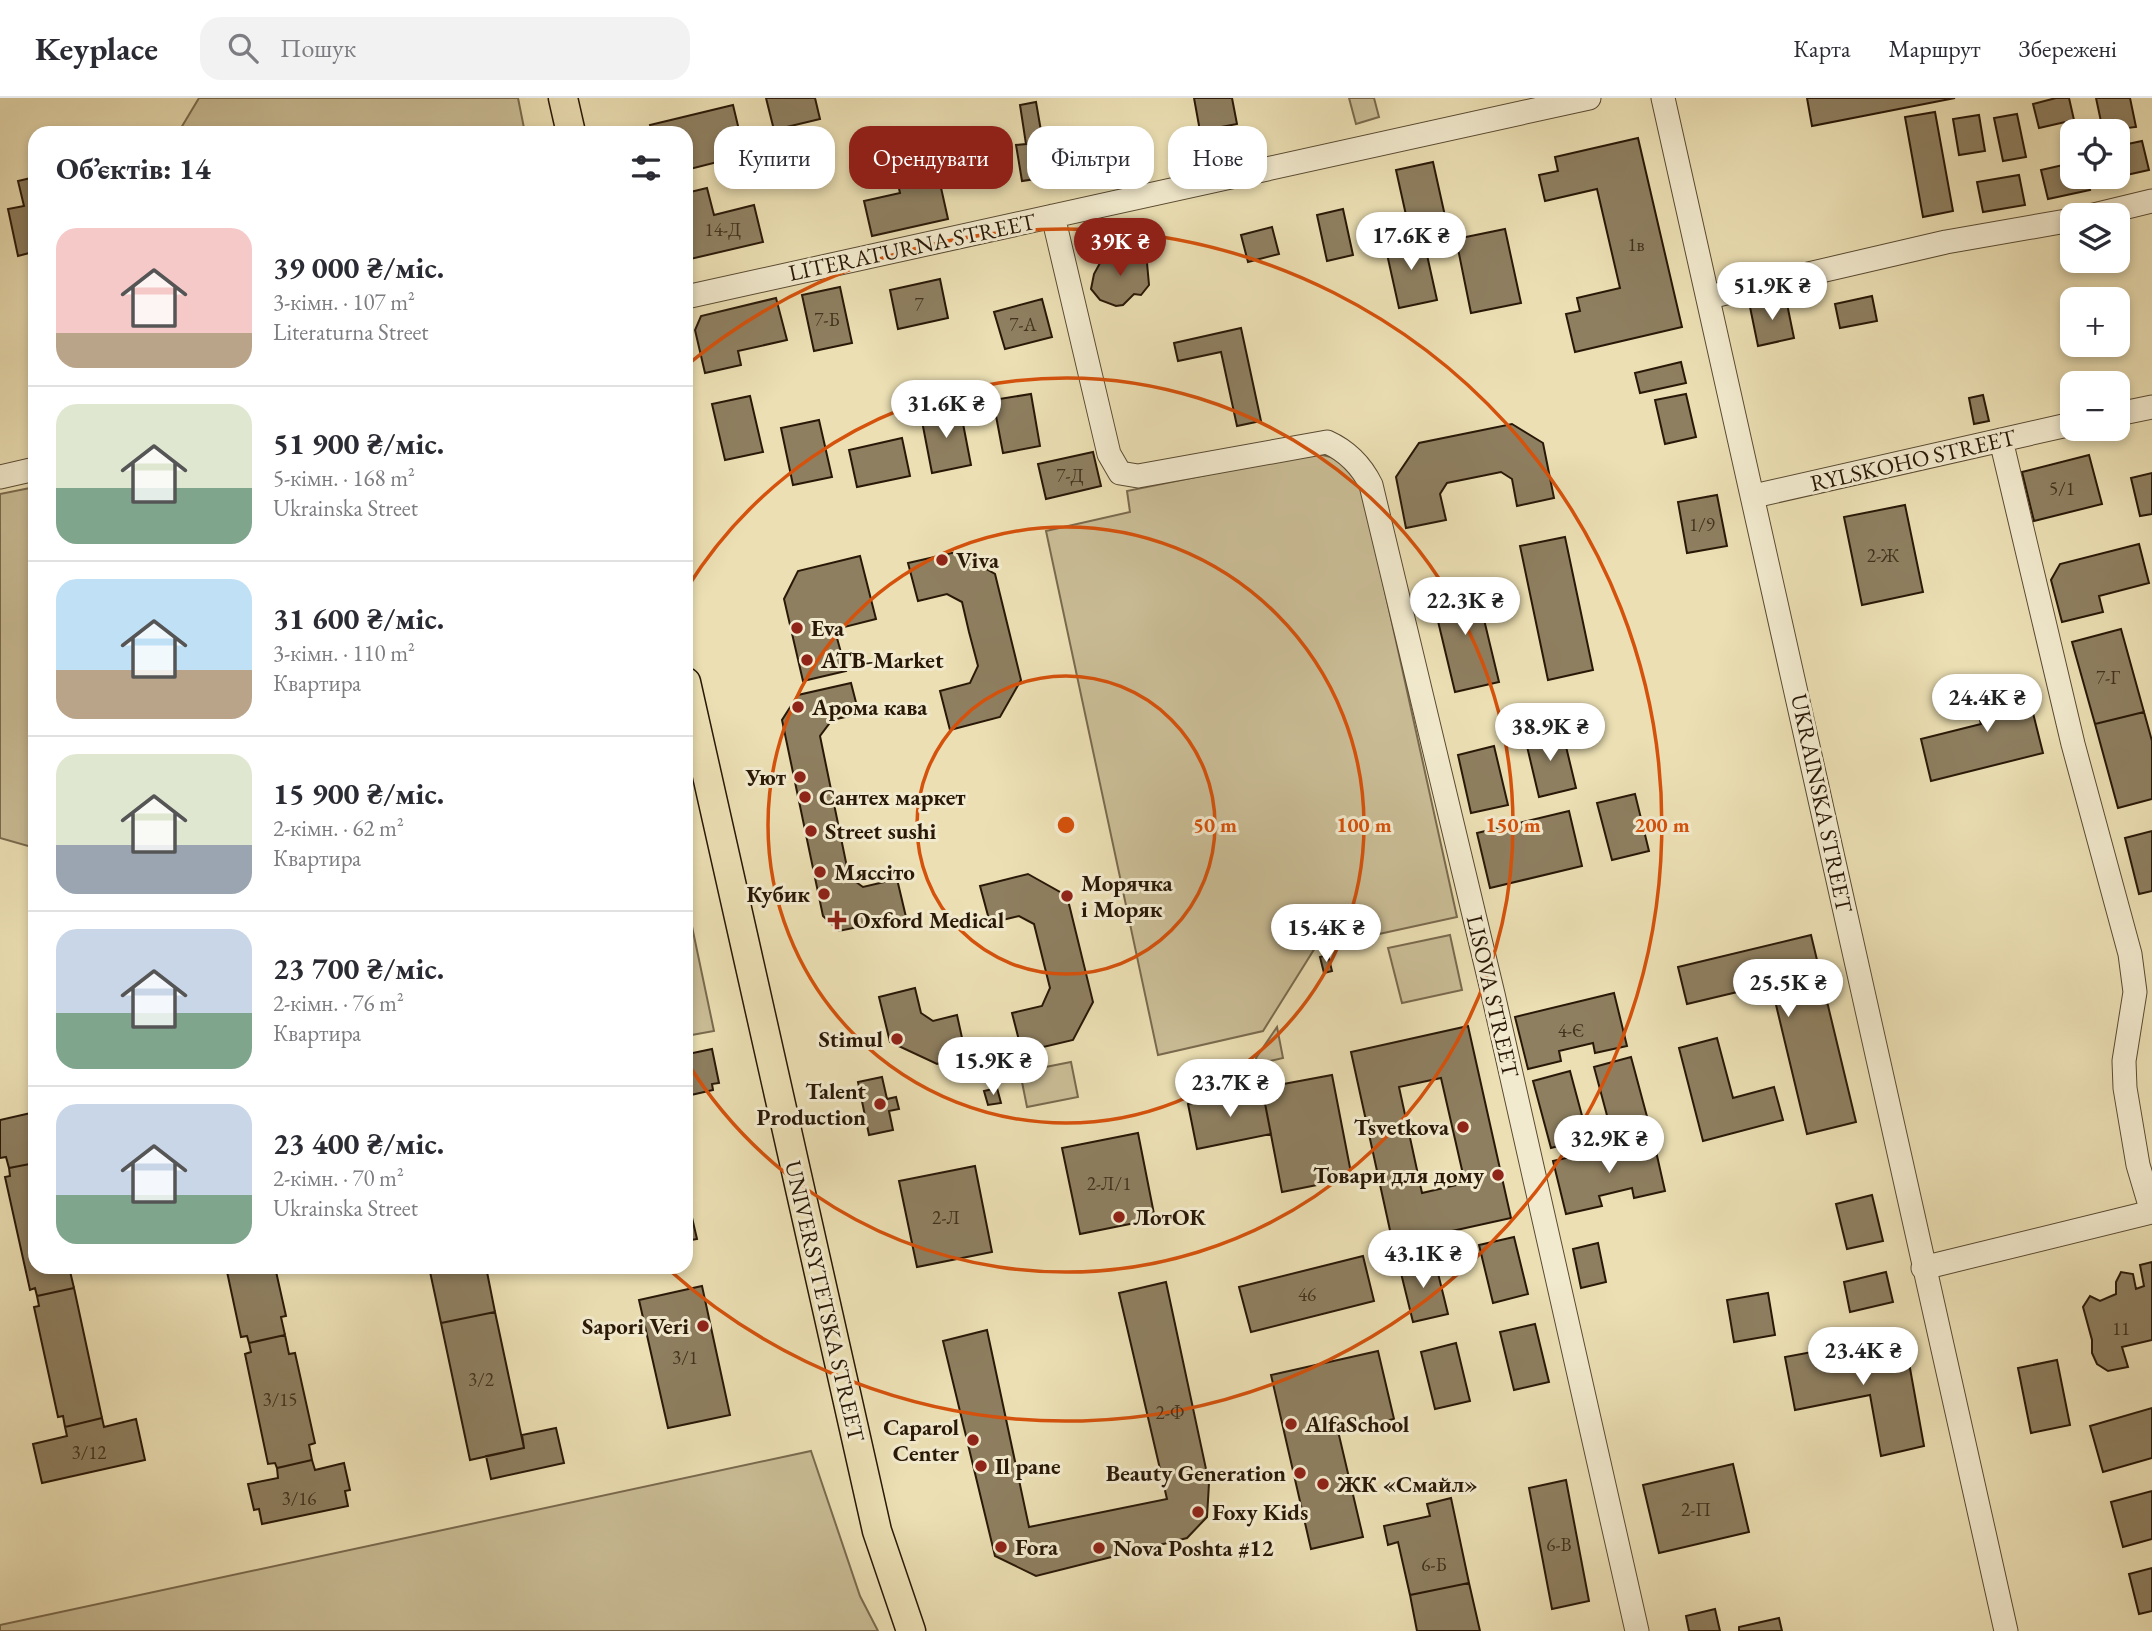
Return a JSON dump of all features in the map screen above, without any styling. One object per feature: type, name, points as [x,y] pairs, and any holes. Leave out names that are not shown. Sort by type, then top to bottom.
[{"type":"main road","points":[[563,98],[569,126]]},
{"type":"main road","name":"UNIVERSYTETSKA STREET","points":[[693,713],[877,1531],[911,1631]]},
{"type":"street","name":"LITERATURNA STREET","points":[[693,296],[1589,98]]},
{"type":"street","name":"UKRAINSKA STREET","points":[[1662,98],[1754,496],[1923,1268],[2006,1631]]},
{"type":"street","points":[[2130,206],[2152,201]]},
{"type":"street","name":"LISOVA STREET","points":[[1053,216],[1109,454],[1118,471],[1126,476],[1138,476],[1313,442],[1327,442],[1347,453],[1365,472],[1371,485],[1493,993],[1637,1631]]},
{"type":"street","points":[[1709,297],[1945,242],[2060,222]]},
{"type":"street","points":[[2130,412],[2152,407]]},
{"type":"street","name":"RYLSKOHO STREET","points":[[1754,496],[2060,428]]},
{"type":"street","points":[[1923,1268],[2152,1212],[2138,1165],[2125,1088],[2124,1061],[2135,992],[2130,954],[2073,744],[2001,440]]},
{"type":"street","points":[[0,477],[28,471]]},
{"type":"shaded area","points":[[199,98],[518,98],[524,126],[182,126]]},
{"type":"shaded area","points":[[1349,98],[1374,98],[1379,117],[1356,124]]},
{"type":"shaded area","points":[[1314,453],[1339,459],[1360,478],[1457,917],[1315,948],[1263,1031],[1158,1055],[1046,531],[1130,512],[1127,491]]},
{"type":"shaded area","points":[[28,488],[28,846],[0,838],[0,494]]},
{"type":"shaded area","points":[[693,931],[714,1031],[693,1035]]},
{"type":"shaded area","points":[[1450,935],[1462,990],[1402,1003],[1388,948]]},
{"type":"shaded area","points":[[1277,1027],[1283,1058],[1257,1064],[1256,1058]]},
{"type":"shaded area","points":[[1071,1062],[1078,1097],[1027,1107],[1020,1072]]},
{"type":"shaded area","points":[[811,1451],[860,1596],[878,1631],[0,1631],[0,1625]]},
{"type":"building","points":[[766,98],[815,98],[820,119],[791,126],[773,126]]},
{"type":"building","points":[[1194,98],[1232,98],[1237,124],[1199,126]]},
{"type":"building","points":[[1807,98],[1955,98],[1812,126]]},
{"type":"building","points":[[2056,98],[2069,98],[2074,119],[2060,119],[2060,123],[2039,128],[2033,104]]},
{"type":"building","points":[[2096,98],[2130,98],[2136,127],[2130,128],[2130,119],[2100,119]]},
{"type":"building","points":[[1036,102],[1040,126],[1027,126],[1027,180],[1022,181],[1016,145],[1026,144],[1020,105]]},
{"type":"building","points":[[733,105],[738,126],[714,126],[714,163],[693,168],[693,126],[650,126]]},
{"type":"building","points":[[1935,112],[1953,211],[1923,217],[1905,117]]},
{"type":"building","points":[[2017,114],[2026,157],[2003,161],[1994,118]]},
{"type":"building","points":[[1979,115],[1985,151],[1959,155],[1953,119]]},
{"type":"building","points":[[1638,138],[1682,327],[1575,352],[1566,314],[1580,311],[1577,298],[1620,288],[1597,189],[1545,201],[1539,175],[1558,171],[1555,157]]},
{"type":"building","points":[[2142,141],[2149,170],[2130,174],[2130,144]]},
{"type":"building","points":[[1433,162],[1447,225],[1410,233],[1396,170]]},
{"type":"building","points":[[2060,166],[2060,189],[2090,190],[2048,199],[2041,170]]},
{"type":"building","points":[[2019,175],[2025,205],[1983,212],[1977,182]]},
{"type":"building","points":[[28,179],[28,253],[18,256],[8,209],[24,206],[18,181]]},
{"type":"building","points":[[707,188],[714,215],[754,205],[763,242],[693,258],[693,191]]},
{"type":"building","points":[[899,189],[941,189],[948,219],[872,236],[864,201],[900,193]]},
{"type":"building","points":[[1343,209],[1353,255],[1327,261],[1317,215]]},
{"type":"building","points":[[1272,227],[1279,254],[1248,262],[1241,235]]},
{"type":"building","points":[[1505,229],[1521,303],[1471,313],[1456,239]]},
{"type":"building","points":[[1423,237],[1437,300],[1399,308],[1385,245]]},
{"type":"building","points":[[1106,252],[1119,257],[1136,252],[1144,256],[1147,263],[1149,285],[1141,295],[1134,294],[1123,305],[1116,306],[1100,300],[1091,289],[1094,274]]},
{"type":"building","points":[[940,279],[948,318],[898,329],[890,290]]},
{"type":"building","points":[[840,287],[852,343],[814,351],[802,295]]},
{"type":"building","points":[[1872,296],[1877,321],[1840,328],[1835,304]]},
{"type":"building","points":[[776,298],[787,340],[738,351],[741,365],[705,373],[695,330],[701,316]]},
{"type":"building","points":[[1042,299],[1052,337],[1005,349],[994,312]]},
{"type":"building","points":[[1786,299],[1794,338],[1758,346],[1750,307]]},
{"type":"building","points":[[1241,328],[1261,421],[1237,426],[1221,352],[1178,361],[1174,343]]},
{"type":"building","points":[[1681,362],[1686,383],[1640,393],[1635,373]]},
{"type":"building","points":[[1031,394],[1040,446],[1003,453],[993,400]]},
{"type":"building","points":[[1686,394],[1696,437],[1665,444],[1655,400]]},
{"type":"building","points":[[1983,395],[1989,421],[1974,424],[1969,398]]},
{"type":"building","points":[[750,396],[763,452],[725,460],[712,404]]},
{"type":"building","points":[[960,408],[971,465],[932,473],[921,416]]},
{"type":"building","points":[[819,420],[832,477],[793,485],[781,428]]},
{"type":"building","points":[[1512,424],[1543,443],[1554,498],[1517,506],[1512,479],[1501,472],[1447,483],[1440,494],[1446,520],[1406,528],[1396,477],[1419,443]]},
{"type":"building","points":[[902,438],[910,476],[857,487],[849,450]]},
{"type":"building","points":[[1093,452],[1101,486],[1046,499],[1038,464]]},
{"type":"building","points":[[2089,455],[2102,504],[2034,521],[2022,472]]},
{"type":"building","points":[[2152,473],[2152,514],[2140,516],[2131,478]]},
{"type":"building","points":[[1717,495],[1727,546],[1687,553],[1678,502]]},
{"type":"building","points":[[1905,505],[1923,592],[1862,605],[1844,517]]},
{"type":"building","points":[[1565,537],[1593,670],[1548,680],[1520,546]]},
{"type":"building","points":[[2139,544],[2149,583],[2099,596],[2103,612],[2062,622],[2051,580],[2060,564]]},
{"type":"building","points":[[956,552],[995,574],[1021,680],[1000,717],[950,730],[940,691],[970,683],[978,666],[962,602],[947,594],[918,601],[908,563]]},
{"type":"building","points":[[860,556],[876,619],[844,627],[837,638],[846,671],[803,681],[784,599],[798,571]]},
{"type":"building","points":[[1475,582],[1499,682],[1455,692],[1431,592]]},
{"type":"building","points":[[2121,629],[2144,712],[2095,724],[2072,642]]},
{"type":"building","points":[[2024,677],[2043,753],[1931,781],[1921,739],[1981,724],[1972,690]]},
{"type":"building","points":[[851,683],[859,714],[832,720],[820,736],[849,877],[863,887],[897,879],[906,917],[839,931],[823,916],[782,720],[798,695]]},
{"type":"building","points":[[2144,712],[2152,741],[2152,799],[2118,808],[2095,724]]},
{"type":"building","points":[[1562,730],[1576,788],[1539,797],[1525,738]]},
{"type":"building","points":[[1494,746],[1508,805],[1471,813],[1458,755]]},
{"type":"building","points":[[1635,794],[1649,851],[1612,860],[1597,803]]},
{"type":"building","points":[[1569,811],[1582,866],[1490,888],[1477,833]]},
{"type":"building","points":[[2152,831],[2152,891],[2139,894],[2125,838]]},
{"type":"building","points":[[1028,874],[1067,896],[1093,1002],[1073,1040],[1022,1052],[1012,1013],[1042,1006],[1050,988],[1034,924],[1019,916],[990,923],[980,886]]},
{"type":"building","points":[[1811,935],[1856,1122],[1807,1134],[1771,984],[1687,1004],[1678,967]]},
{"type":"building","points":[[1328,955],[1332,971],[1324,973],[1320,957]]},
{"type":"building","points":[[915,988],[921,1013],[933,1021],[957,1015],[966,1056],[937,1064],[890,1042],[879,997]]},
{"type":"building","points":[[1614,993],[1627,1046],[1595,1053],[1593,1043],[1559,1051],[1561,1061],[1528,1069],[1515,1017]]},
{"type":"building","points":[[1468,1026],[1511,1218],[1393,1244],[1351,1052]],"holes":[[[1441,1078],[1465,1183],[1422,1193],[1399,1087]]]},
{"type":"building","points":[[1717,1038],[1733,1098],[1774,1087],[1783,1120],[1703,1141],[1679,1048]]},
{"type":"building","points":[[712,1049],[719,1083],[712,1084],[713,1090],[693,1095],[693,1053]]},
{"type":"building","points":[[1631,1057],[1649,1124],[1612,1134],[1594,1067]]},
{"type":"building","points":[[1570,1071],[1588,1138],[1551,1148],[1533,1081]]},
{"type":"building","points":[[1332,1075],[1352,1178],[1282,1192],[1262,1088]]},
{"type":"building","name":"Talent Production","points":[[882,1077],[887,1099],[896,1097],[899,1109],[889,1111],[893,1130],[869,1135],[858,1082]]},
{"type":"building","points":[[997,1088],[1001,1103],[988,1105],[984,1091]]},
{"type":"building","points":[[1262,1088],[1271,1134],[1197,1149],[1188,1104]]},
{"type":"building","points":[[28,1114],[28,1164],[9,1168],[6,1157],[0,1158],[0,1120]]},
{"type":"building","points":[[1138,1133],[1155,1219],[1080,1234],[1062,1148]]},
{"type":"building","points":[[1653,1138],[1665,1191],[1634,1198],[1632,1188],[1599,1196],[1602,1206],[1566,1214],[1553,1161]]},
{"type":"building","points":[[28,1164],[28,1274],[71,1274],[74,1288],[37,1296],[35,1288],[30,1290],[5,1177],[10,1176],[9,1168]]},
{"type":"building","points":[[975,1166],[992,1252],[917,1267],[899,1181]]},
{"type":"building","points":[[1872,1195],[1883,1241],[1847,1249],[1836,1204]]},
{"type":"building","points":[[693,1222],[697,1239],[693,1240]]},
{"type":"building","points":[[1514,1237],[1528,1294],[1493,1303],[1479,1245]]},
{"type":"building","points":[[1598,1243],[1606,1282],[1581,1288],[1573,1249]]},
{"type":"building","points":[[1363,1256],[1374,1301],[1251,1332],[1239,1287]]},
{"type":"building","points":[[1434,1257],[1448,1314],[1413,1322],[1399,1265]]},
{"type":"building","points":[[2152,1262],[2152,1340],[2122,1347],[2128,1367],[2108,1371],[2097,1364],[2092,1353],[2092,1340],[2083,1307],[2090,1296],[2100,1301],[2116,1294],[2116,1282],[2121,1272],[2133,1274],[2136,1289],[2144,1286],[2140,1265]]},
{"type":"building","points":[[1886,1272],[1893,1302],[1850,1312],[1844,1282]]},
{"type":"building","points":[[228,1274],[277,1274],[286,1316],[281,1317],[285,1335],[249,1343],[247,1336],[241,1337]]},
{"type":"building","points":[[430,1274],[487,1274],[495,1312],[441,1323]]},
{"type":"building","points":[[1166,1282],[1209,1483],[1207,1517],[1187,1538],[1036,1576],[995,1556],[943,1341],[987,1330],[1029,1527],[1167,1499],[1119,1293]]},
{"type":"building","points":[[702,1286],[730,1415],[668,1428],[639,1300]]},
{"type":"building","points":[[74,1288],[102,1418],[65,1427],[63,1416],[58,1417],[34,1307],[39,1306],[37,1296]]},
{"type":"building","points":[[1768,1293],[1775,1335],[1734,1342],[1727,1300]]},
{"type":"building","points":[[495,1312],[524,1448],[470,1460],[441,1323]]},
{"type":"building","points":[[1535,1324],[1549,1382],[1514,1390],[1500,1332]]},
{"type":"building","points":[[285,1335],[289,1354],[295,1353],[315,1443],[309,1445],[312,1460],[277,1468],[275,1463],[268,1464],[245,1354],[251,1352],[249,1343]]},
{"type":"building","points":[[1904,1335],[1924,1446],[1881,1456],[1870,1395],[1795,1410],[1785,1357]]},
{"type":"building","points":[[1456,1343],[1470,1401],[1435,1409],[1421,1352]]},
{"type":"building","name":"ЖК «Смайл»","points":[[1378,1351],[1394,1419],[1338,1431],[1363,1537],[1311,1549],[1271,1375]]},
{"type":"building","points":[[2057,1360],[2070,1425],[2031,1433],[2018,1368]]},
{"type":"building","points":[[2152,1408],[2152,1458],[2103,1472],[2090,1426]]},
{"type":"building","points":[[102,1418],[104,1427],[136,1419],[145,1460],[42,1483],[33,1444],[67,1436],[65,1427]]},
{"type":"building","points":[[556,1428],[564,1463],[491,1479],[486,1456],[524,1448],[522,1435]]},
{"type":"building","points":[[312,1460],[315,1470],[344,1463],[350,1490],[345,1491],[348,1506],[262,1524],[259,1509],[254,1510],[248,1484],[278,1478],[277,1468]]},
{"type":"building","points":[[1733,1464],[1749,1532],[1659,1553],[1643,1485]]},
{"type":"building","points":[[1566,1480],[1589,1601],[1552,1609],[1529,1488]]},
{"type":"building","points":[[2152,1491],[2152,1539],[2123,1547],[2111,1502]]},
{"type":"building","points":[[1451,1498],[1469,1583],[1410,1595],[1398,1542],[1388,1545],[1384,1526],[1430,1516],[1427,1504]]},
{"type":"building","points":[[2152,1568],[2152,1611],[2139,1614],[2129,1574]]},
{"type":"building","points":[[1469,1583],[1480,1631],[1417,1631],[1410,1595]]},
{"type":"building","points":[[1715,1609],[1720,1631],[1689,1631],[1686,1616]]},
{"type":"building","points":[[1779,1618],[1782,1631],[1739,1631],[1739,1627]]},
{"type":"place","name":"Viva","points":[[942,560]]},
{"type":"place","name":"Eva","points":[[797,628]]},
{"type":"place","name":"ATB-Market","points":[[807,660]]},
{"type":"place","name":"Арома кава","points":[[798,707]]},
{"type":"place","name":"Уют","points":[[800,777]]},
{"type":"place","name":"Сантех маркет","points":[[805,797]]},
{"type":"place","name":"Street sushi","points":[[811,831]]},
{"type":"place","name":"Мяссіто","points":[[820,872]]},
{"type":"place","name":"Кубик","points":[[824,894]]},
{"type":"place","name":"Морячка і Моряк","points":[[1067,896]]},
{"type":"place","name":"Oxford Medical","points":[[837,920]]},
{"type":"place","name":"Stimul","points":[[897,1039]]},
{"type":"place","name":"Talent Production","points":[[880,1104]]},
{"type":"place","name":"Tsvetkova","points":[[1463,1127]]},
{"type":"place","name":"Товари для дому","points":[[1498,1175]]},
{"type":"place","name":"ЛотОК","points":[[1119,1217]]},
{"type":"place","name":"Sapori Veri","points":[[703,1326]]},
{"type":"place","name":"AlfaSchool","points":[[1291,1424]]},
{"type":"place","name":"Caparol Center","points":[[973,1440]]},
{"type":"place","name":"Il pane","points":[[981,1466]]},
{"type":"place","name":"Beauty Generation","points":[[1300,1473]]},
{"type":"place","name":"ЖК «Смайл»","points":[[1323,1484]]},
{"type":"place","name":"Foxy Kids","points":[[1198,1512]]},
{"type":"place","name":"Fora","points":[[1001,1547]]},
{"type":"place","name":"Nova Poshta #12","points":[[1099,1548]]}]
